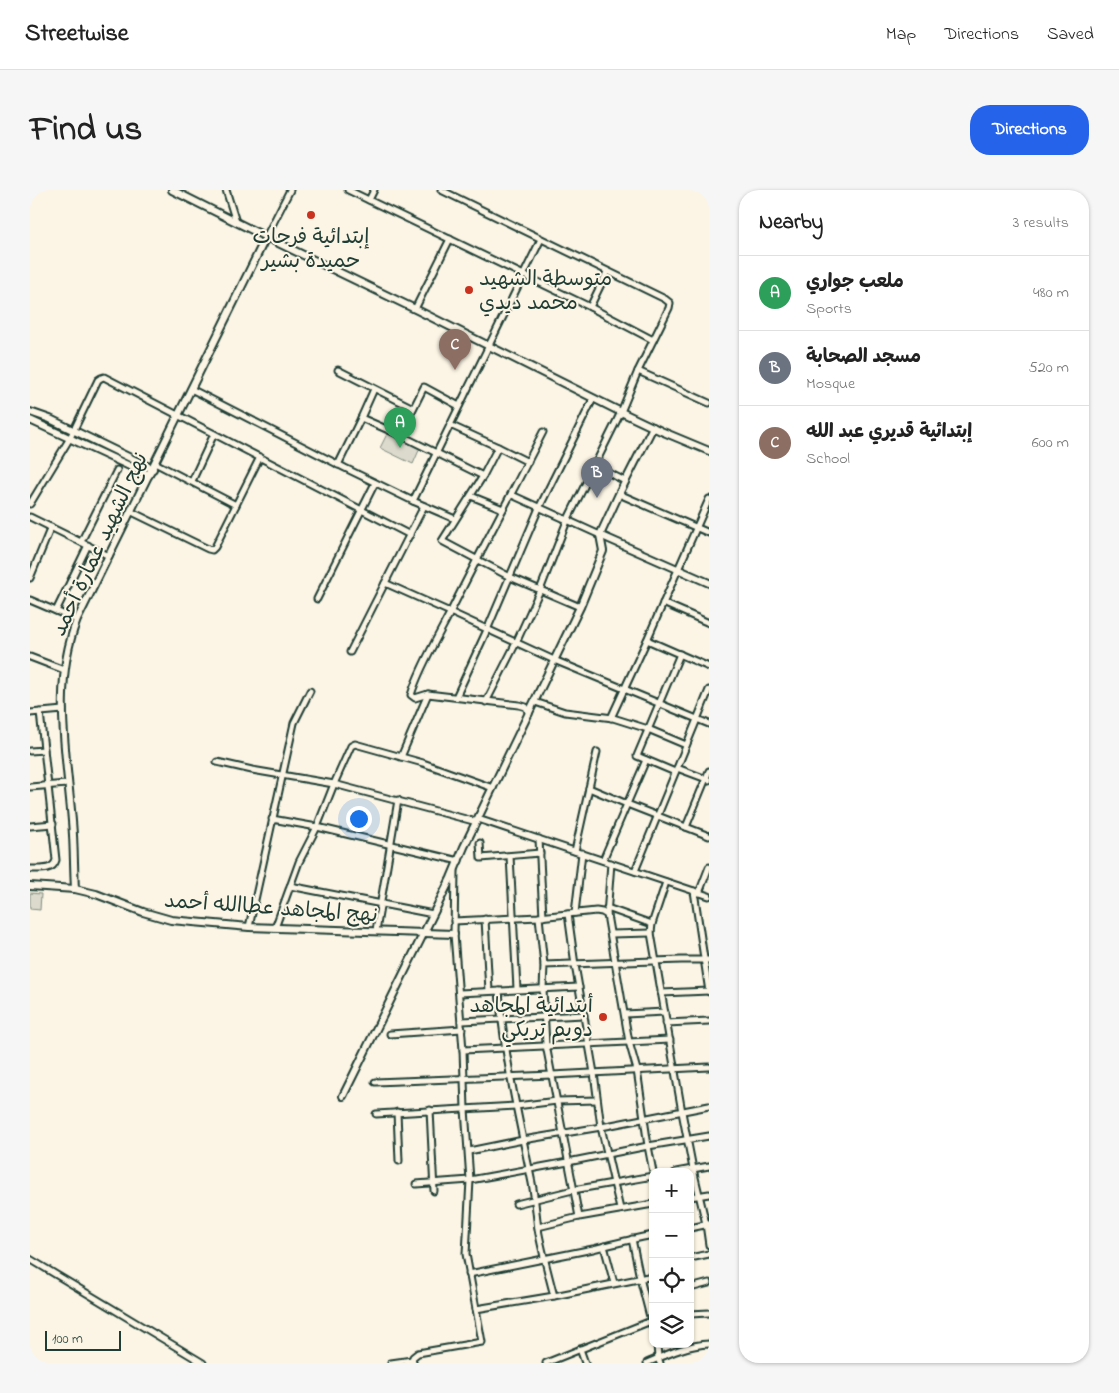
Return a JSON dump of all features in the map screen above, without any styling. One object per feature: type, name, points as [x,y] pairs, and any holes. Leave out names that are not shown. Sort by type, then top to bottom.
[{"type":"street","points":[[172,190],[621,412],[709,451]]},
{"type":"street","points":[[226,190],[236,222]]},
{"type":"street","points":[[266,237],[290,190]]},
{"type":"street","points":[[348,190],[590,307],[652,340]]},
{"type":"street","points":[[369,200],[374,190]]},
{"type":"street","points":[[442,190],[669,302],[669,308],[652,340],[621,412],[567,521],[540,590],[516,643],[486,702]]},
{"type":"street","name":"نهج الشهيد عمارة أحمد","points":[[74,889],[73,835],[67,784],[63,710],[64,670],[68,646],[77,620],[132,512],[266,237]]},
{"type":"street","points":[[416,309],[450,239]]},
{"type":"street","points":[[413,500],[540,239]]},
{"type":"street","points":[[590,307],[607,272]]},
{"type":"street","points":[[338,370],[413,408]]},
{"type":"street","points":[[638,371],[709,403]]},
{"type":"street","points":[[30,504],[70,438],[98,380],[102,377],[410,535]]},
{"type":"street","points":[[400,435],[424,387],[459,406]]},
{"type":"street","points":[[191,389],[376,483],[456,519]]},
{"type":"street","points":[[338,464],[374,389]]},
{"type":"street","points":[[456,697],[510,577],[538,508],[594,398]]},
{"type":"street","points":[[30,412],[192,481],[236,504]]},
{"type":"street","points":[[361,418],[483,476]]},
{"type":"street","points":[[30,420],[149,475]]},
{"type":"street","points":[[450,425],[528,462]]},
{"type":"street","points":[[343,1096],[433,914],[580,607],[603,551],[600,536],[618,494],[653,427]]},
{"type":"street","points":[[529,714],[526,708],[519,705],[428,694],[415,698],[411,695],[450,612],[543,432]]},
{"type":"street","points":[[192,481],[214,434]]},
{"type":"street","points":[[498,447],[483,476],[442,541],[510,577],[580,607]]},
{"type":"street","points":[[132,512],[208,550],[212,550],[260,457]]},
{"type":"street","points":[[595,466],[625,481]]},
{"type":"street","points":[[81,542],[117,470]]},
{"type":"street","points":[[317,599],[376,483]]},
{"type":"street","points":[[618,494],[709,533]]},
{"type":"street","points":[[512,495],[600,536],[709,583]]},
{"type":"street","points":[[471,496],[502,509]]},
{"type":"street","points":[[611,718],[709,499]]},
{"type":"street","points":[[350,652],[424,506]]},
{"type":"street","points":[[30,517],[109,556]]},
{"type":"street","points":[[30,578],[51,527]]},
{"type":"street","points":[[56,611],[88,545]]},
{"type":"street","points":[[385,584],[554,660],[709,724]]},
{"type":"street","points":[[30,600],[77,620]]},
{"type":"street","points":[[663,603],[709,623]]},
{"type":"street","points":[[647,640],[709,667]]},
{"type":"street","points":[[680,654],[636,756],[707,780]]},
{"type":"street","points":[[30,657],[64,670]]},
{"type":"street","points":[[634,871],[709,690]]},
{"type":"street","points":[[249,927],[294,723],[310,691]]},
{"type":"street","points":[[401,757],[428,694]]},
{"type":"street","points":[[534,702],[565,712],[611,718],[648,729],[686,745]]},
{"type":"street","points":[[30,713],[63,710]]},
{"type":"street","points":[[30,869],[51,868],[56,862],[40,712]]},
{"type":"street","points":[[275,928],[299,862],[317,827],[350,750],[355,744],[423,762],[493,788]]},
{"type":"street","points":[[30,751],[44,750]]},
{"type":"street","points":[[575,913],[578,852],[597,752]]},
{"type":"street","points":[[603,860],[646,760]]},
{"type":"street","points":[[217,762],[334,784],[478,820],[709,896]]},
{"type":"street","points":[[686,827],[707,780],[709,771]]},
{"type":"street","points":[[30,787],[67,784]]},
{"type":"street","points":[[589,788],[709,836]]},
{"type":"street","points":[[376,931],[398,800]]},
{"type":"street","points":[[272,819],[317,827],[459,860]]},
{"type":"street","points":[[30,826],[53,824]]},
{"type":"street","points":[[539,839],[546,1045],[579,1217]]},
{"type":"street","points":[[480,843],[482,858],[540,853]]},
{"type":"street","points":[[510,856],[517,990]]},
{"type":"street","points":[[611,863],[606,915],[637,1070],[652,1168]]},
{"type":"street","points":[[662,993],[709,991],[696,892],[709,867]]},
{"type":"street","points":[[390,1363],[413,1362],[413,1357],[418,1353],[482,1342],[466,1254],[470,1180],[462,1022],[454,934],[455,868]]},
{"type":"street","points":[[666,882],[652,924],[651,933],[693,1168]]},
{"type":"street","name":"نهج المجاهد عطاالله أحمد","points":[[30,886],[74,889],[96,894],[143,912],[171,920],[249,927],[454,934]]},
{"type":"street","points":[[290,886],[433,914]]},
{"type":"street","points":[[607,908],[652,924]]},
{"type":"street","points":[[454,921],[541,917],[600,911],[606,915]]},
{"type":"street","points":[[568,914],[597,1100],[620,1209]]},
{"type":"street","points":[[484,919],[489,991]]},
{"type":"street","points":[[611,934],[651,933]]},
{"type":"street","points":[[544,965],[706,960]]},
{"type":"street","points":[[459,993],[579,987]]},
{"type":"street","points":[[499,991],[501,1019],[516,1106],[536,1200],[538,1228],[544,1259],[554,1296]]},
{"type":"street","points":[[625,1014],[665,1012]]},
{"type":"street","points":[[462,1022],[584,1015]]},
{"type":"street","points":[[666,1023],[709,1021]]},
{"type":"street","points":[[390,1034],[462,1030]]},
{"type":"street","points":[[463,1050],[670,1040]]},
{"type":"street","points":[[375,1082],[709,1067]]},
{"type":"street","points":[[376,1114],[516,1106],[556,1101],[597,1100]]},
{"type":"street","points":[[469,1151],[709,1106]]},
{"type":"street","points":[[430,1110],[434,1191]]},
{"type":"street","points":[[397,1112],[399,1161]]},
{"type":"street","points":[[416,1184],[470,1180],[709,1136]]},
{"type":"street","points":[[694,1169],[709,1166]]},
{"type":"street","points":[[694,1174],[708,1224],[709,1245]]},
{"type":"street","points":[[516,1204],[573,1190],[649,1177]]},
{"type":"street","points":[[694,1197],[709,1194]]},
{"type":"street","points":[[538,1228],[579,1217],[649,1205]]},
{"type":"street","points":[[694,1227],[708,1224]]},
{"type":"street","points":[[469,1274],[649,1236]]},
{"type":"street","points":[[632,1239],[649,1312]]},
{"type":"street","points":[[604,1246],[614,1283]]},
{"type":"street","points":[[694,1257],[709,1254]]},
{"type":"street","points":[[30,1259],[203,1363]]},
{"type":"street","points":[[476,1309],[554,1296],[649,1277]]},
{"type":"street","points":[[694,1287],[709,1283]]},
{"type":"street","points":[[694,1314],[709,1313]]},
{"type":"street","points":[[546,1363],[649,1324]]},
{"type":"street","points":[[647,1363],[659,1361],[683,1348],[709,1344]]},
{"type":"street","points":[[657,1348],[659,1361]]},
{"type":"street","points":[[580,1349],[585,1363]]},
{"type":"shaded area","points":[[388,432],[420,448],[413,464],[380,448]]},
{"type":"shaded area","points":[[30,893],[41,894],[40,910],[30,909]]},
{"type":"place","name":"إبتدائية فرحات حميدة بشير","points":[[311,215]]},
{"type":"place","name":"متوسطة الشهيد محمد ديدي","points":[[469,290]]},
{"type":"place","name":"إبتدائية قديري عبد الله","points":[[455,370]]},
{"type":"place","name":"ملعب جواري","points":[[400,448]]},
{"type":"place","name":"مسجد الصحابة","points":[[597,498]]},
{"type":"place","name":"أبتدائية المجاهد دويم تريكي","points":[[603,1017]]}]
